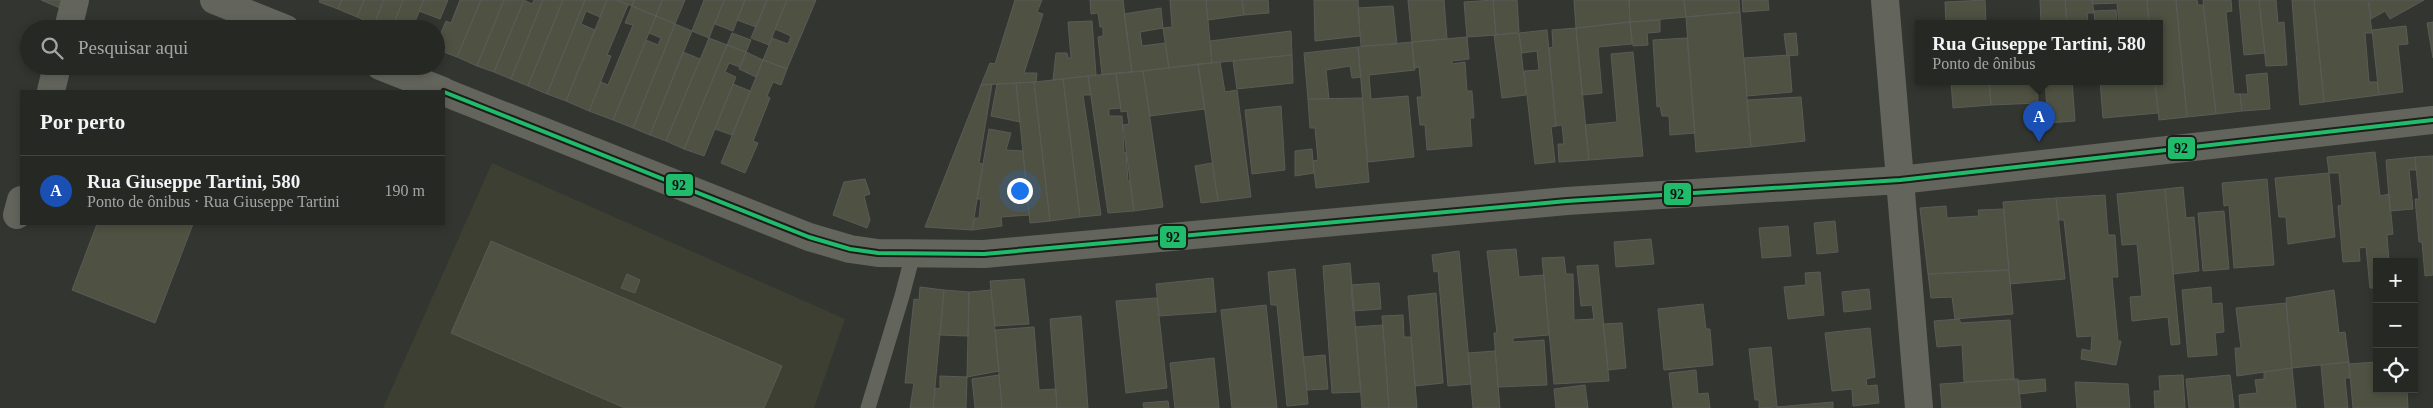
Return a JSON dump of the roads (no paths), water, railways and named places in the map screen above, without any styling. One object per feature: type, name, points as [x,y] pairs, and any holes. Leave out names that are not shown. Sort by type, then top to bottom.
[{"type":"street","points":[[70,20],[75,0]]},
{"type":"street","points":[[214,0],[264,20]]},
{"type":"street","points":[[1885,0],[1919,408]]},
{"type":"street","points":[[51,90],[55,75]]},
{"type":"street","points":[[403,75],[440,90]]},
{"type":"street","points":[[445,92],[809,237],[850,249],[913,254],[984,254],[1557,202],[1900,180],[2433,120]]},
{"type":"lane","points":[[868,408],[913,254]]},
{"type":"place","name":"Rua Giuseppe Tartini, 580","points":[[2039,142]]}]
